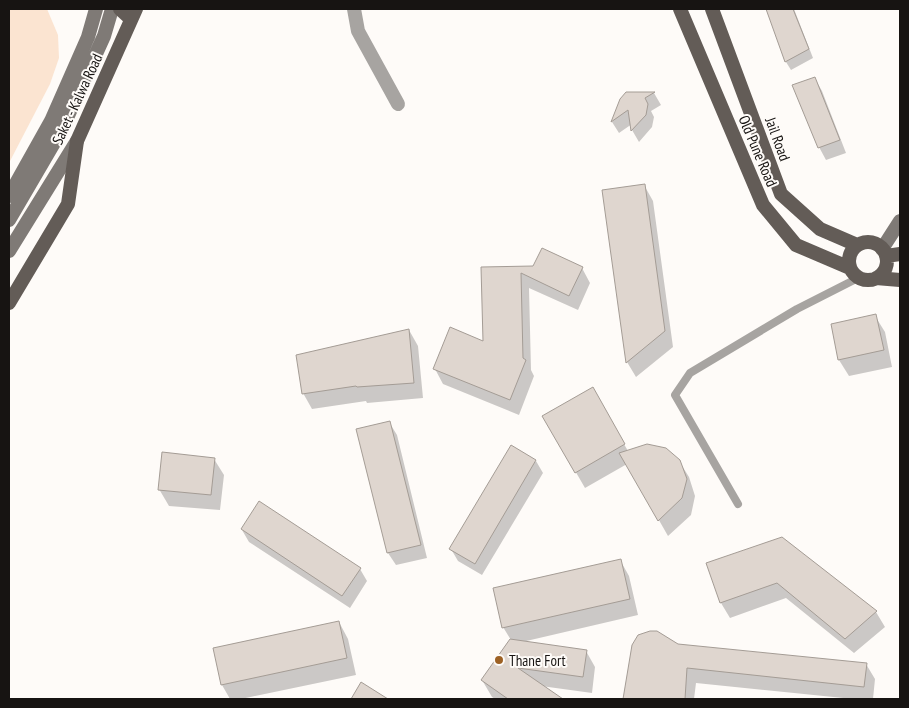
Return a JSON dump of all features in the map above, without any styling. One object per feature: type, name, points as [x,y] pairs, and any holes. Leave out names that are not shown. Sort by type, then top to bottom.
[{"type":"main road","name":"Saket - Kalwa Road","points":[[9,196],[52,121],[88,37],[96,9]]},
{"type":"main road","points":[[9,220],[61,131],[104,36],[112,9]]},
{"type":"main road","points":[[120,9],[134,14]]},
{"type":"main road","name":"Old Pune Road","points":[[680,9],[763,205],[796,245],[854,273]]},
{"type":"main road","name":"Jail Road","points":[[712,9],[781,194],[820,229],[857,245]]},
{"type":"main road","name":"Saket - Kalwa Road","points":[[9,251],[77,141],[134,14]]},
{"type":"main road","points":[[9,303],[68,204],[77,141]]},
{"type":"main road","points":[[876,278],[886,268],[900,221]]},
{"type":"main road","points":[[890,253],[875,243],[869,242],[857,245],[850,255],[854,273],[865,280],[876,278],[900,280]]},
{"type":"street","points":[[354,9],[358,31],[398,104]]},
{"type":"lane","points":[[738,504],[675,395],[690,373],[854,273]]},
{"type":"shaded area","points":[[9,9],[47,9],[58,35],[59,58],[50,84],[9,163]]},
{"type":"building","points":[[766,9],[793,9],[809,49],[785,62]]},
{"type":"building","points":[[815,77],[840,140],[818,148],[792,85]]},
{"type":"building","points":[[626,92],[655,92],[645,98],[648,104],[646,115],[631,131],[628,110],[611,122],[620,99]]},
{"type":"building","points":[[645,184],[665,331],[626,363],[602,190]]},
{"type":"building","points":[[542,248],[583,267],[569,296],[521,273],[523,358],[526,360],[510,400],[433,369],[450,327],[483,341],[481,267],[533,266]]},
{"type":"building","points":[[876,314],[884,350],[838,360],[831,324]]},
{"type":"building","points":[[409,329],[414,383],[356,386],[302,394],[296,355]]},
{"type":"building","points":[[593,387],[625,444],[575,473],[542,416]]},
{"type":"building","points":[[390,421],[421,545],[387,553],[356,429]]},
{"type":"building","points":[[647,444],[666,448],[680,460],[687,479],[682,498],[658,521],[619,453]]},
{"type":"building","points":[[511,445],[536,460],[475,564],[449,549]]},
{"type":"building","points":[[162,452],[215,458],[211,495],[158,490]]},
{"type":"building","points":[[259,501],[361,568],[342,596],[241,529]]},
{"type":"building","points":[[782,537],[877,611],[845,639],[777,583],[720,603],[706,563]]},
{"type":"building","points":[[621,559],[630,599],[502,628],[493,588]]},
{"type":"building","points":[[339,621],[347,658],[221,685],[213,648]]},
{"type":"building","points":[[657,631],[678,644],[867,663],[864,687],[687,668],[685,699],[623,699],[632,645],[638,635]]},
{"type":"building","points":[[510,639],[587,650],[583,677],[518,668],[563,699],[508,699],[481,680]]},
{"type":"building","points":[[361,682],[388,699],[351,699]]},
{"type":"place","name":"Thane Fort","points":[[499,660]]}]
